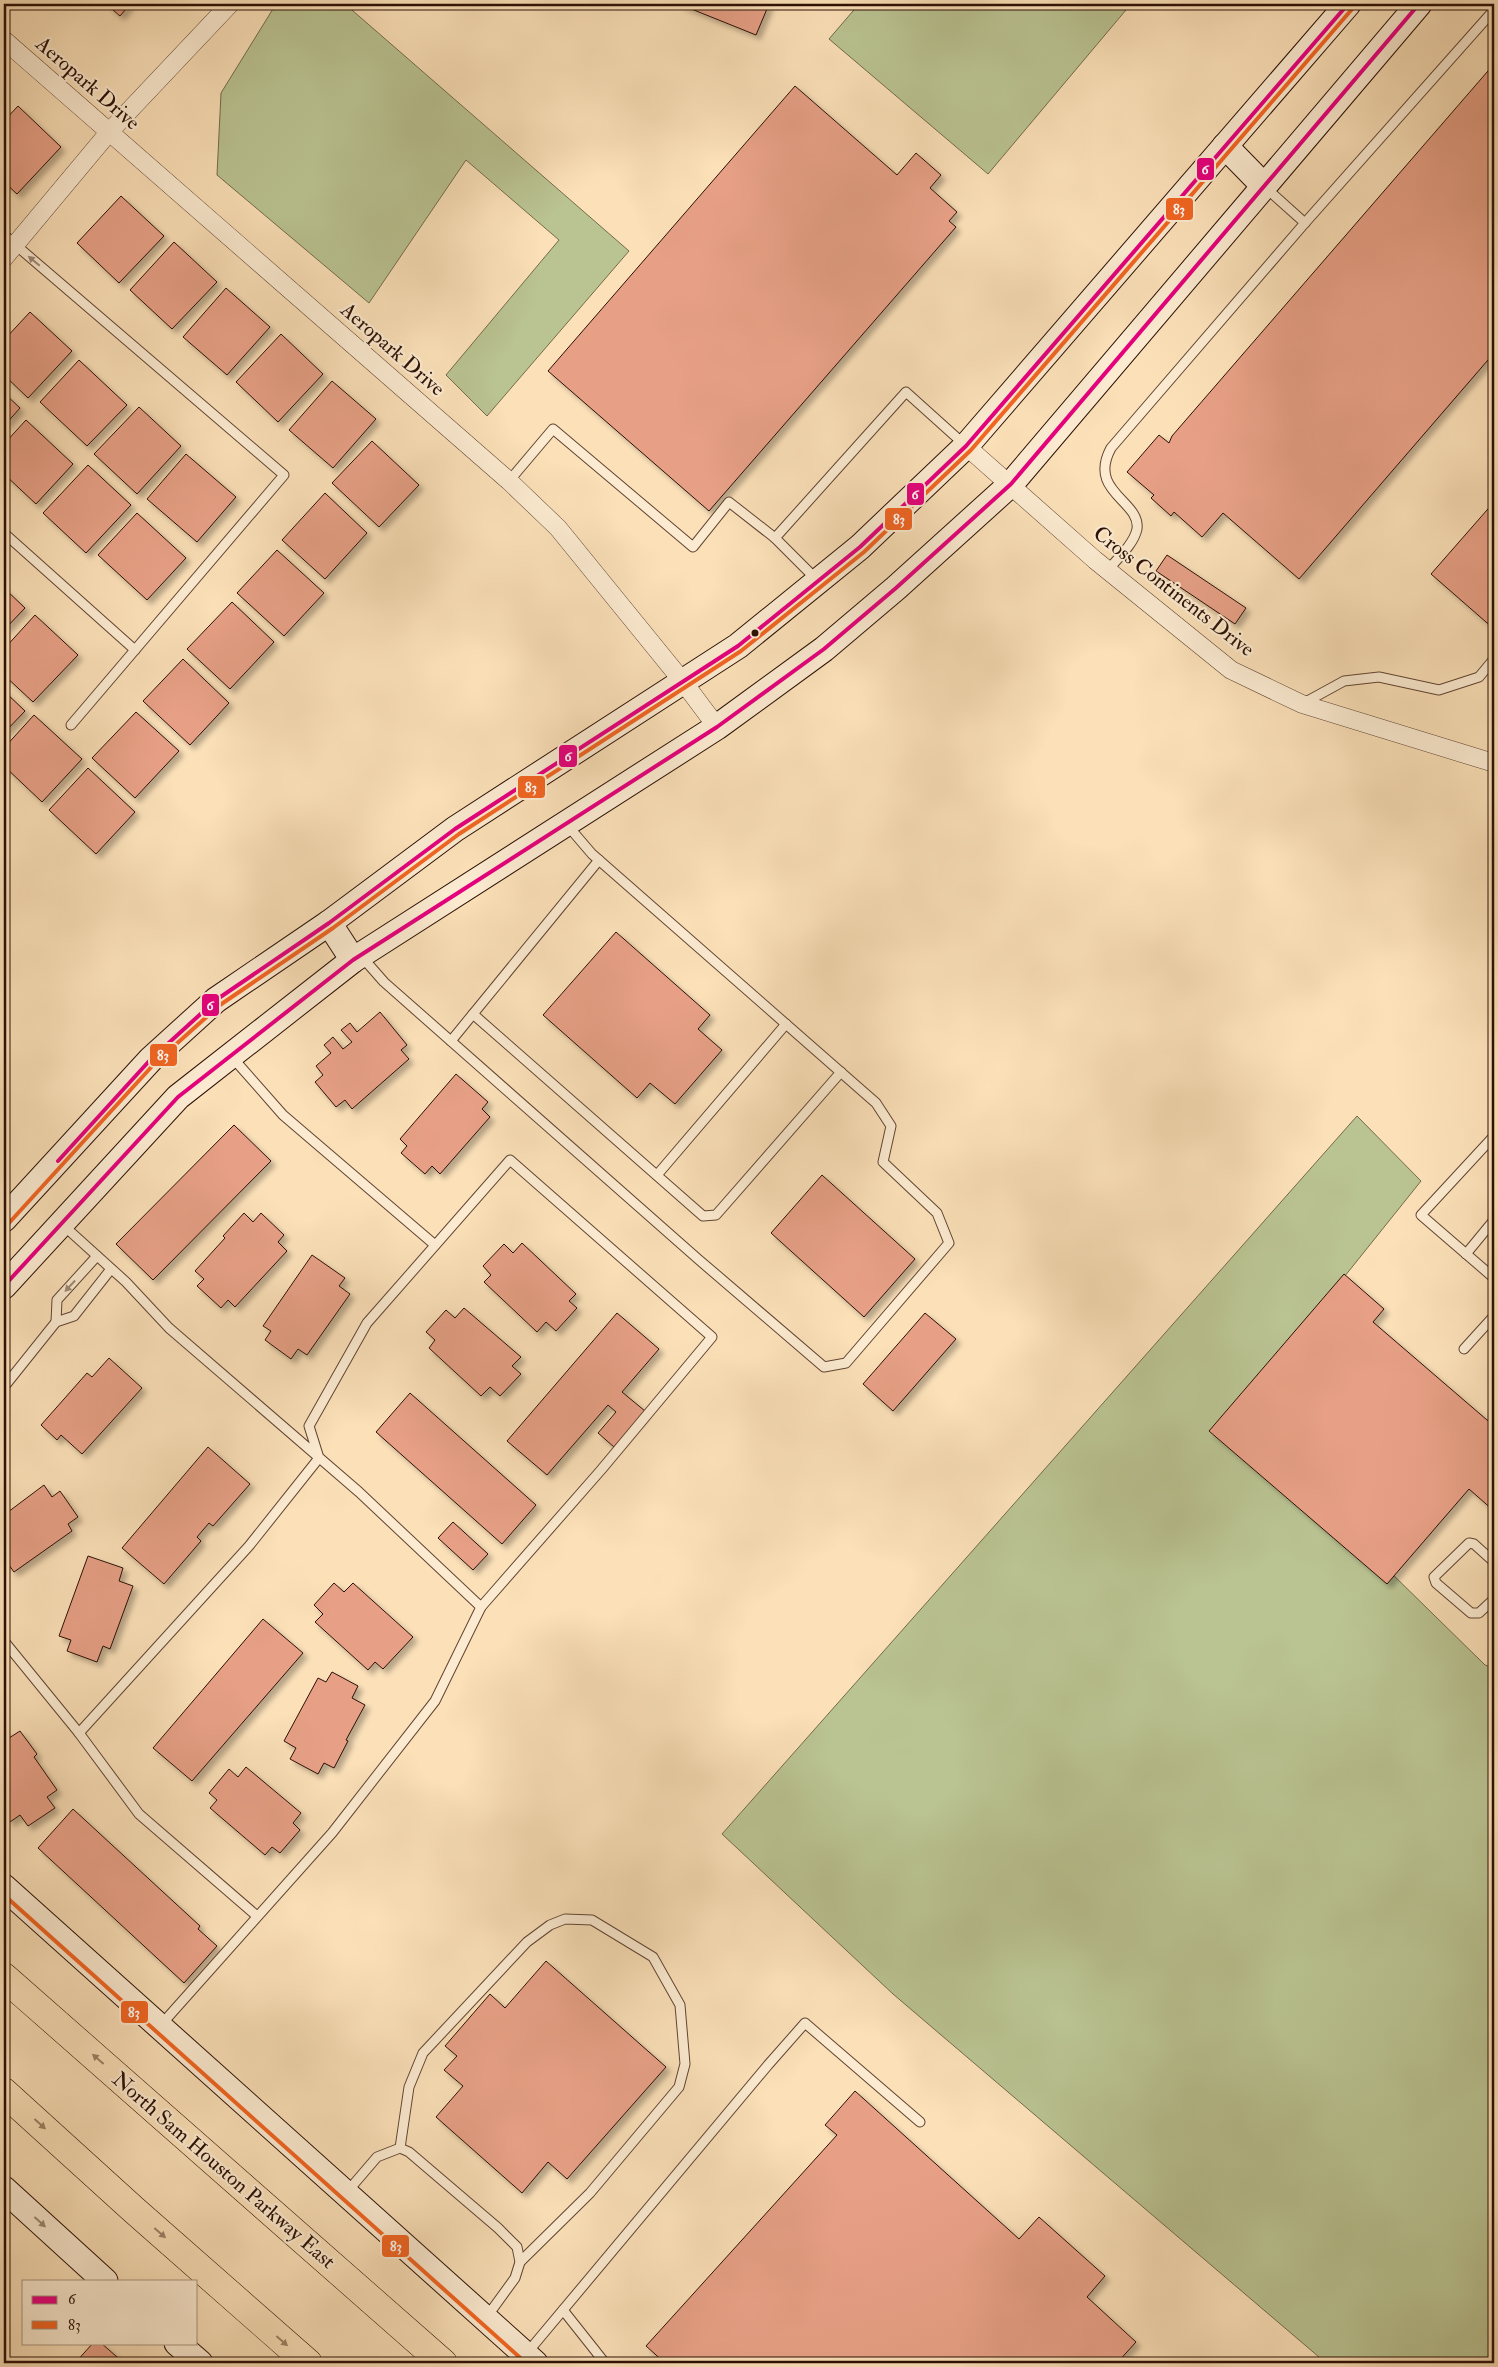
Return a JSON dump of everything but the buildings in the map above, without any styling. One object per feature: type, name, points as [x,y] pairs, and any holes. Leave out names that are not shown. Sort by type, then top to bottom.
[{"type":"highway","name":"North Sam Houston Parkway East","points":[[4,1977],[443,2363]]},
{"type":"highway","points":[[4,2092],[134,2210],[308,2363]]},
{"type":"highway","points":[[148,2103],[251,2185],[461,2363]]},
{"type":"main road","points":[[4,1219],[151,1059],[216,1000],[329,923],[456,829],[684,683],[738,646],[860,547],[966,446],[1348,4]]},
{"type":"main road","points":[[4,1286],[178,1097],[357,957],[717,727],[824,649],[896,588],[1011,484],[1418,4]]},
{"type":"main road","points":[[1225,146],[1264,186]]},
{"type":"main road","points":[[329,923],[357,957]]},
{"type":"main road","points":[[4,1888],[530,2359]]},
{"type":"main road","points":[[4,2189],[104,2280]]},
{"type":"main road","points":[[178,2344],[200,2363]]},
{"type":"street","points":[[7,246],[110,132],[230,4]]},
{"type":"street","name":"Aeropark Drive","points":[[4,40],[509,481],[558,528],[684,683],[717,727]]},
{"type":"street","name":"Cross Continents Drive","points":[[966,446],[1108,570],[1231,670],[1302,704],[1494,763]]},
{"type":"lane","points":[[1108,570],[1130,542],[1136,531],[1137,522],[1108,482],[1104,471],[1104,460],[1111,448],[1305,223],[1494,10]]},
{"type":"lane","points":[[1264,186],[1305,223]]},
{"type":"lane","points":[[7,246],[53,277],[284,475],[71,725]]},
{"type":"lane","points":[[775,538],[906,392],[966,446]]},
{"type":"lane","points":[[509,481],[553,429],[693,548],[729,502],[775,538],[818,581]]},
{"type":"lane","points":[[4,533],[135,650]]},
{"type":"lane","points":[[1302,704],[1344,681],[1379,677],[1439,690],[1479,677],[1494,660]]},
{"type":"lane","points":[[357,957],[698,1260],[824,1367],[846,1363],[949,1243],[937,1213],[883,1162],[891,1126],[876,1103],[599,860],[566,824]]},
{"type":"lane","points":[[451,1041],[599,860]]},
{"type":"lane","points":[[473,1014],[703,1216],[716,1216],[841,1072]]},
{"type":"lane","points":[[657,1175],[786,1024]]},
{"type":"lane","points":[[231,1056],[283,1115],[435,1245]]},
{"type":"lane","points":[[1494,1136],[1421,1215],[1494,1278]]},
{"type":"lane","points":[[159,2028],[332,1833],[435,1702],[481,1606],[601,1470],[712,1337],[510,1160],[367,1322],[309,1426],[318,1458]]},
{"type":"lane","points":[[1466,1254],[1494,1220]]},
{"type":"lane","points":[[60,1223],[111,1269],[169,1328],[416,1543],[481,1606]]},
{"type":"lane","points":[[56,1322],[57,1300],[97,1256]]},
{"type":"lane","points":[[4,1387],[56,1322],[74,1316],[111,1269]]},
{"type":"lane","points":[[1464,1349],[1494,1316]]},
{"type":"lane","points":[[79,1733],[249,1546],[318,1458]]},
{"type":"lane","points":[[1494,1562],[1474,1544],[1469,1543],[1434,1578],[1436,1583],[1471,1613],[1479,1613],[1494,1599]]},
{"type":"lane","points":[[4,1641],[79,1733],[140,1814],[257,1916]]},
{"type":"lane","points":[[400,2148],[408,2087],[423,2053],[527,1942],[542,1930],[565,1919],[592,1920],[653,1957],[680,2005],[685,2064],[679,2087],[590,2193],[520,2262],[515,2278],[486,2318]]},
{"type":"lane","points":[[530,2359],[563,2310],[805,2023],[920,2122]]},
{"type":"lane","points":[[346,2193],[377,2157],[400,2148],[409,2152],[498,2228],[516,2247],[520,2262]]},
{"type":"lane","points":[[563,2310],[605,2363]]},
{"type":"green space","points":[[276,4],[345,4],[629,251],[487,416],[446,375],[559,240],[466,160],[369,303],[217,175],[221,93]]},
{"type":"green space","points":[[859,4],[1131,4],[988,174],[829,39]]},
{"type":"green space","points":[[1357,1116],[1421,1181],[1232,1417],[1485,1665],[1494,1668],[1494,2363],[1326,2363],[893,1994],[722,1834]]},
{"type":"transit line","name":"6","points":[[58,1161],[151,1059],[216,1000],[329,923],[455,829],[738,646],[860,547],[966,446],[1348,4]]},
{"type":"transit line","name":"6","points":[[4,1286],[178,1097],[353,960],[717,727],[824,649],[896,588],[1011,484],[1419,4]]},
{"type":"transit line","name":"83","points":[[9,1223],[155,1063],[220,1005],[333,928],[459,834],[741,651],[864,552],[971,450],[1353,8]]},
{"type":"transit line","name":"83","points":[[4,1895],[526,2363]]}]
